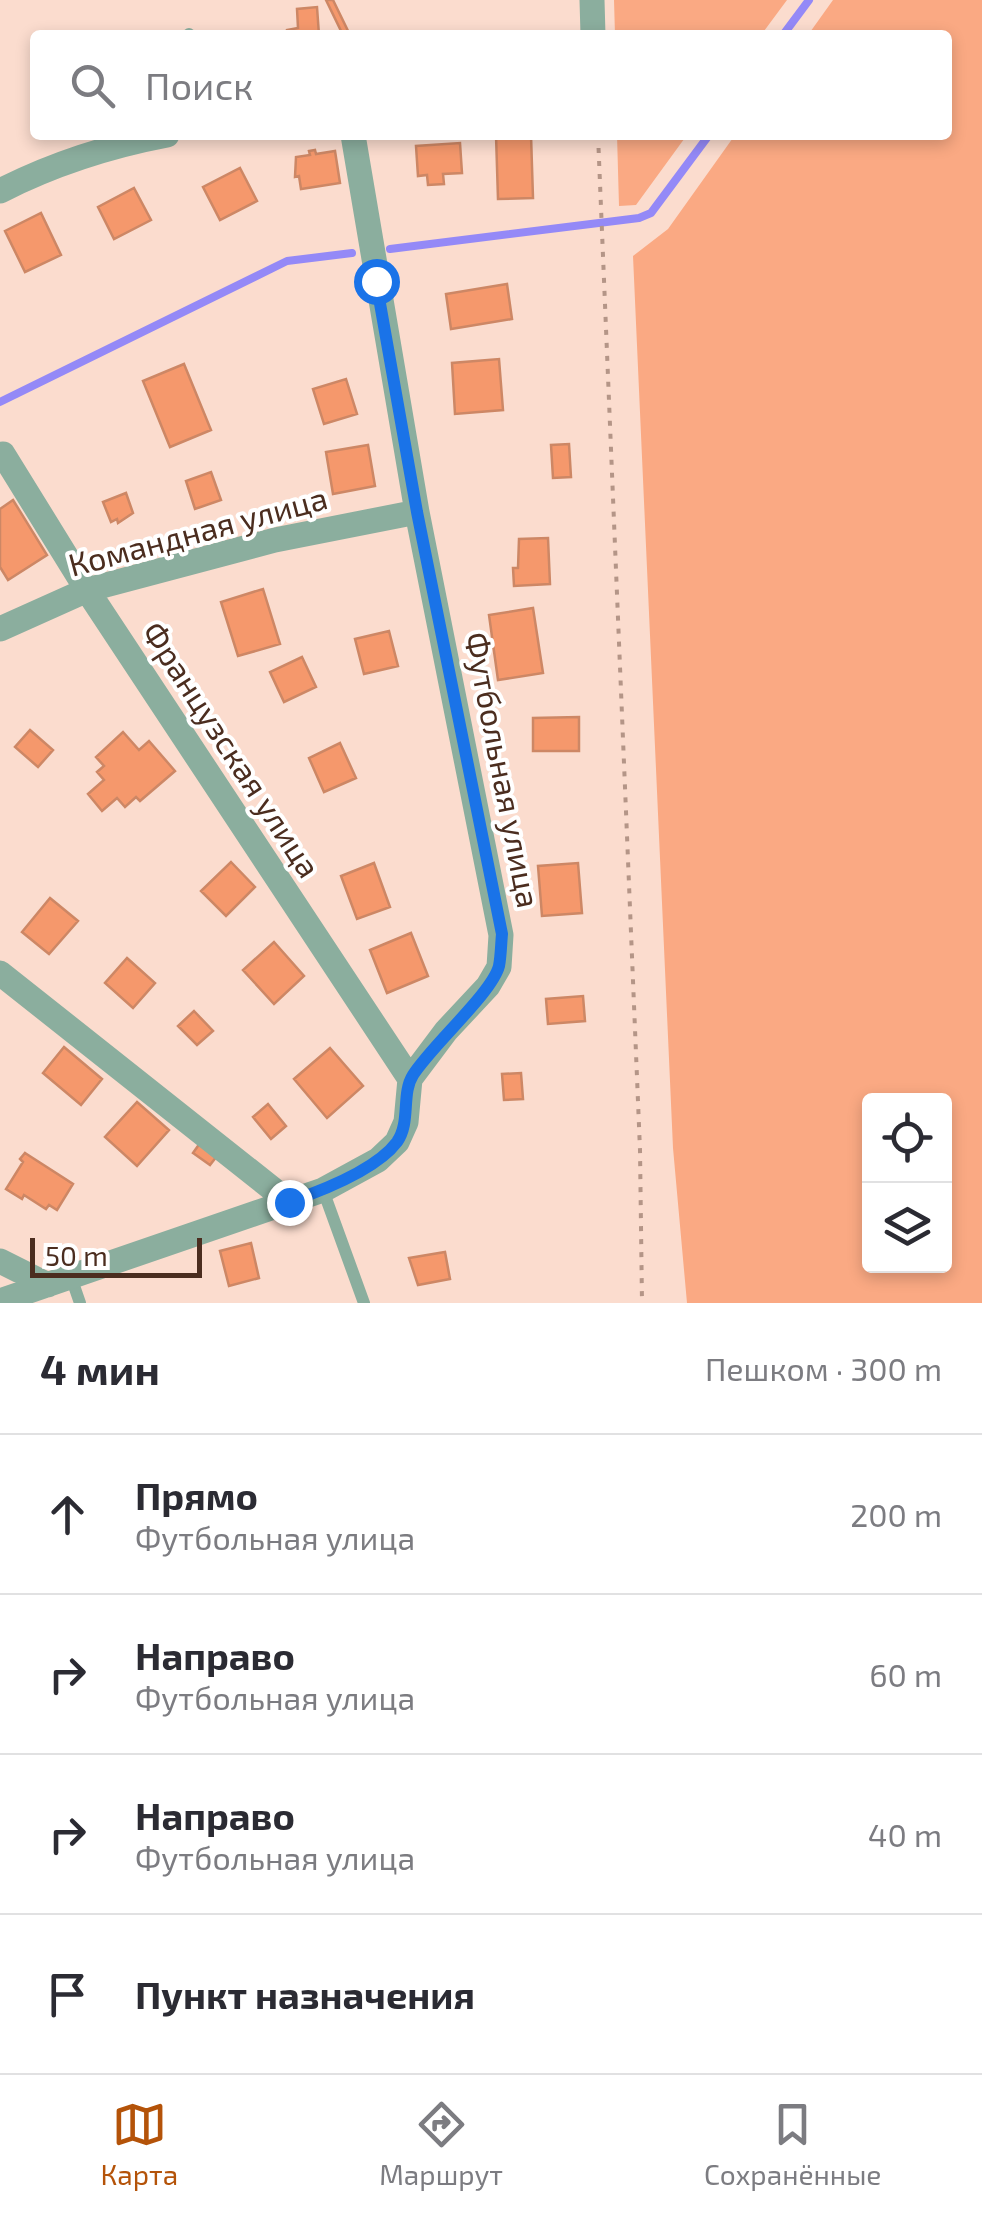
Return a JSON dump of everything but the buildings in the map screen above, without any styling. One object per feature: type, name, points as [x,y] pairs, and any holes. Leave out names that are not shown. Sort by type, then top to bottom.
[{"type":"street","points":[[592,0],[593,30]]},
{"type":"street","points":[[0,191],[116,144],[139,140]]},
{"type":"street","name":"Футбольная улица","points":[[0,1302],[323,1190],[378,1160],[396,1142],[406,1122],[410,1079],[446,1031],[488,986],[499,967],[502,934],[417,512],[353,140]]},
{"type":"street","name":"Французская улица","points":[[3,454],[87,590],[410,1079]]},
{"type":"street","name":"Командная улица","points":[[0,629],[87,590],[275,540],[417,512]]},
{"type":"street","points":[[0,973],[289,1202]]},
{"type":"street","points":[[0,1260],[60,1281]]},
{"type":"lane","points":[[323,1190],[364,1303]]},
{"type":"lane","points":[[60,1281],[80,1303]]},
{"type":"path","points":[[598,140],[640,1150],[642,1303]]},
{"type":"shaded area","points":[[614,0],[787,0],[765,30],[615,30]]},
{"type":"shaded area","points":[[833,0],[982,0],[982,1303],[687,1303],[673,1148],[633,256],[668,229],[731,140],[952,140],[952,30],[812,30]]},
{"type":"shaded area","points":[[617,140],[683,140],[636,205],[619,206]]},
{"type":"waterway","points":[[787,30],[809,0]]},
{"type":"waterway","points":[[390,249],[639,218],[651,213],[705,140]]},
{"type":"waterway","points":[[0,402],[287,261],[352,253]]},
{"type":"route","points":[[289,1202],[323,1190],[378,1160],[396,1142],[406,1122],[410,1079],[446,1031],[488,986],[499,967],[502,934],[417,512],[376,281]]}]
